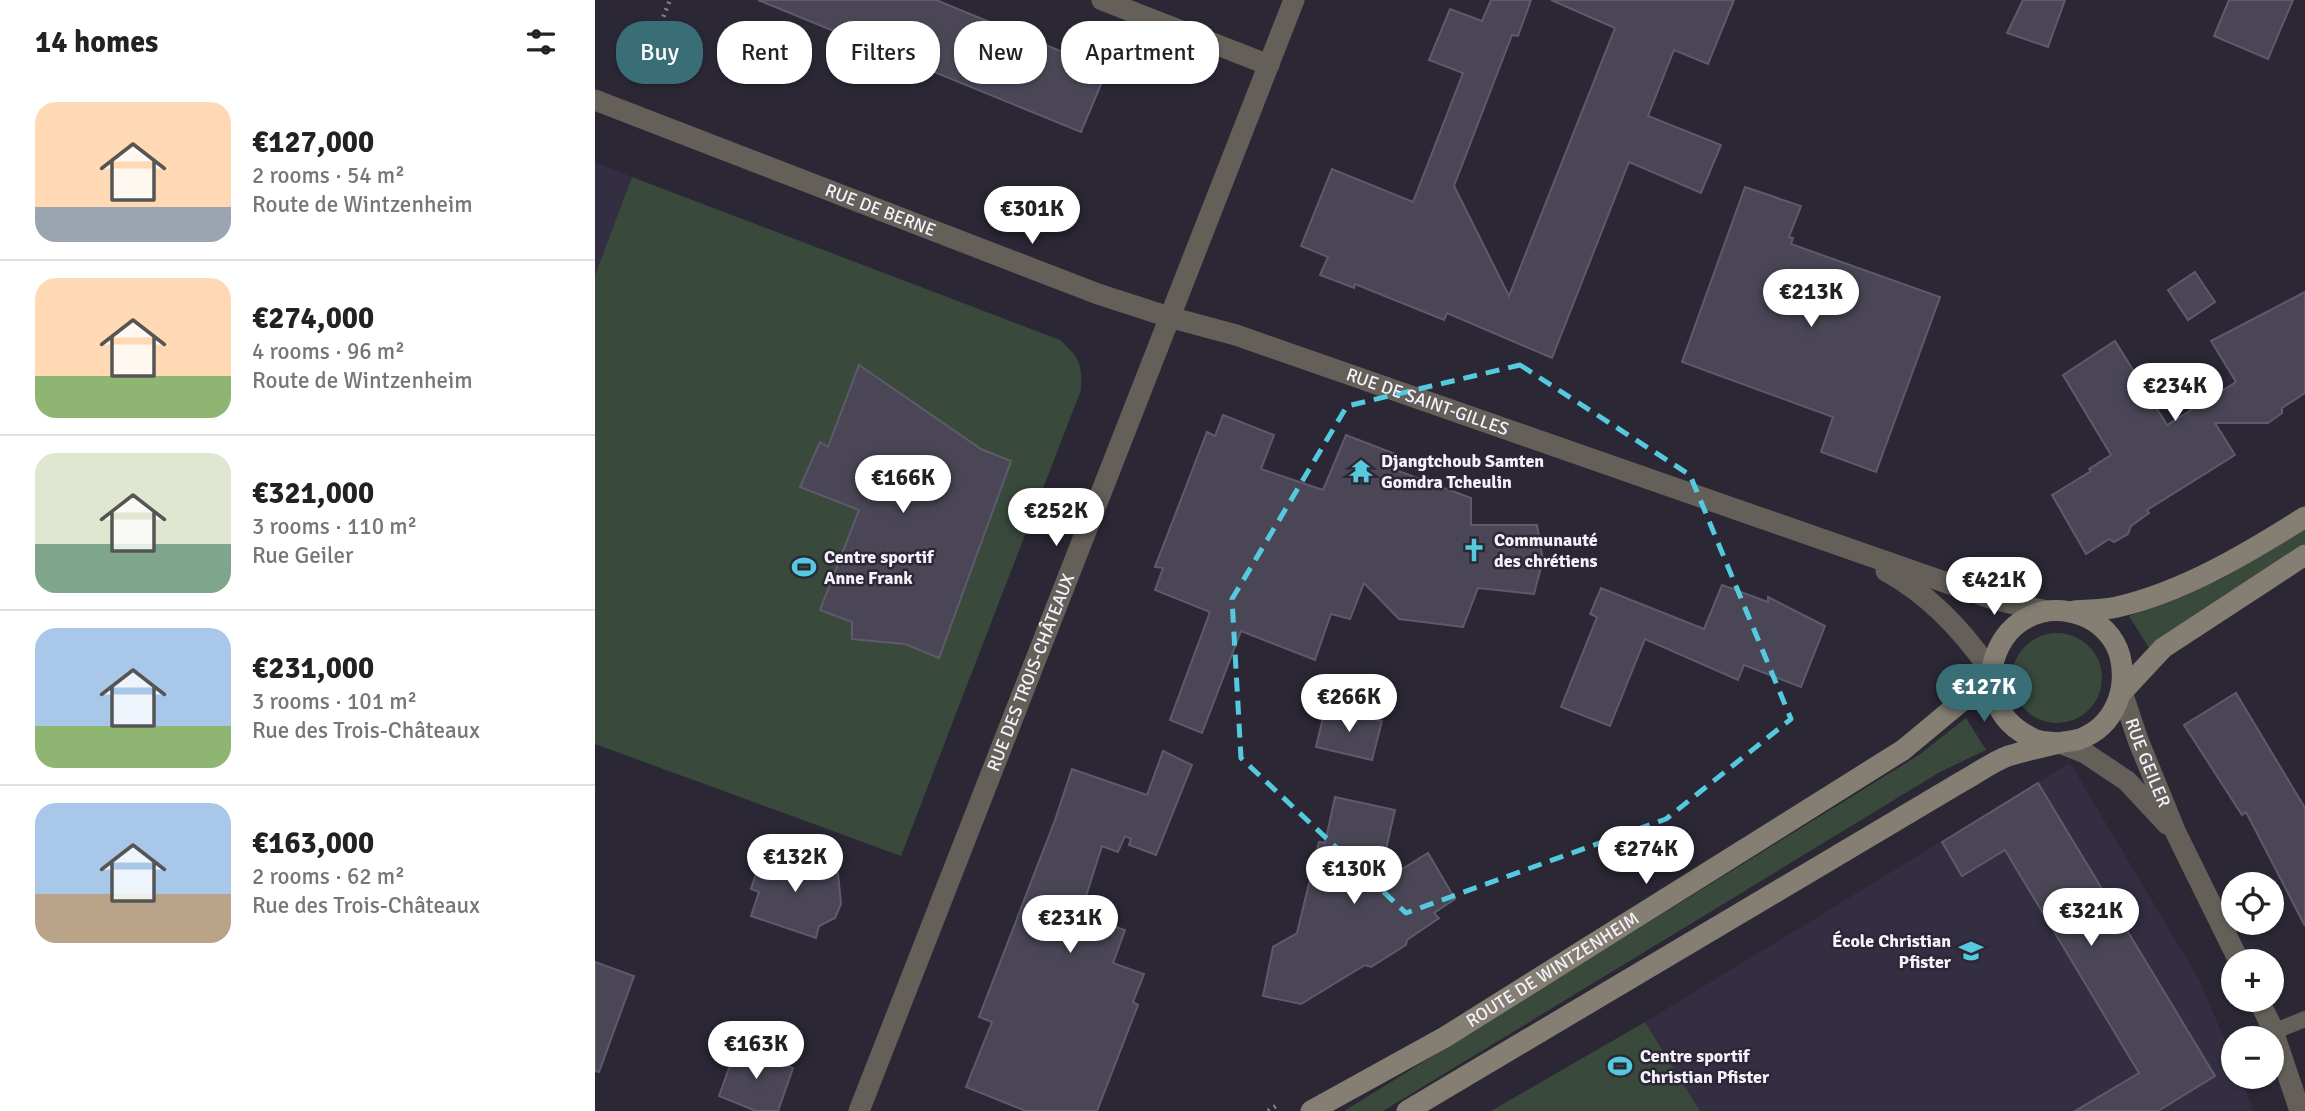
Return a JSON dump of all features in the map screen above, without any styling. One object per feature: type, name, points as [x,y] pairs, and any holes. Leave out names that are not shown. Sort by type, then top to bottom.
[{"type":"main road","points":[[2069,611],[2114,608],[2158,595],[2251,551],[2305,517]]},
{"type":"main road","points":[[1407,1111],[2006,757],[2080,739],[2099,729],[2113,712],[2122,692],[2163,648],[2305,555]]},
{"type":"main road","name":"ROUTE DE WINTZENHEIM","points":[[1311,1111],[1445,1037],[1903,750],[1968,696],[1990,670],[1996,649],[2009,631],[2026,617],[2047,611],[2069,611],[2089,618],[2106,632],[2118,650],[2123,670],[2122,692]]},
{"type":"main road","points":[[1990,670],[1992,692],[2001,713],[2017,729],[2036,740],[2060,743]]},
{"type":"street","points":[[1102,0],[1269,65]]},
{"type":"street","name":"RUE DES TROIS-CHÂTEAUX","points":[[859,1111],[1294,0]]},
{"type":"street","name":"RUE DE BERNE","points":[[595,100],[1086,289],[1169,317]]},
{"type":"street","name":"RUE DE SAINT-GILLES","points":[[1169,317],[1236,335],[1996,600],[2047,611]]},
{"type":"street","name":"RUE DE SAINT-GILLES","points":[[1841,547],[1912,585],[1970,641],[1990,670]]},
{"type":"street","name":"RUE GEILER","points":[[2122,692],[2138,740],[2176,833],[2233,949]]},
{"type":"street","name":"RUE GEILER","points":[[2060,743],[2085,753],[2127,781],[2176,833]]},
{"type":"street","points":[[2284,1064],[2300,1111]]},
{"type":"lane","points":[[2284,1028],[2305,1019]]},
{"type":"path","points":[[627,112],[670,0]]},
{"type":"highlighted area","points":[[1520,365],[1690,475],[1791,719],[1666,819],[1406,913],[1241,758],[1232,599],[1347,406]]},
{"type":"shaded area","points":[[595,162],[632,177],[595,275]]},
{"type":"shaded area","name":"École Christian Pfister","points":[[2070,763],[2199,979],[2221,1031],[2221,1089],[2245,1089],[2253,1111],[1700,1111],[1645,1022]]},
{"type":"green space","name":"Centre sportif Anne Frank","points":[[632,177],[1060,340],[1078,362],[1081,390],[901,856],[595,744],[595,275]]},
{"type":"green space","points":[[2305,526],[2305,544],[2149,648],[2129,616],[2221,579]]},
{"type":"green space","points":[[2057,633],[2074,637],[2089,646],[2098,661],[2102,678],[2098,695],[2089,710],[2074,719],[2057,723],[2040,719],[2025,710],[2016,695],[2012,678],[2016,661],[2025,646],[2040,637]]},
{"type":"green space","points":[[1966,718],[1986,750],[1940,772],[1383,1111],[1344,1111],[1919,755]]},
{"type":"green space","name":"Centre sportif Christian Pfister","points":[[1645,1022],[1700,1111],[1491,1111]]},
{"type":"building","points":[[758,0],[936,0],[987,21],[954,21],[954,80],[940,74],[940,21],[826,21],[826,28]]},
{"type":"building","points":[[1491,0],[1531,0],[1518,36],[1512,35],[1454,186],[1509,296],[1615,28],[1551,0],[1734,0],[1708,64],[1674,50],[1648,116],[1721,145],[1701,193],[1629,162],[1552,358],[1447,313],[1444,320],[1355,284],[1354,288],[1320,275],[1328,257],[1301,246],[1332,169],[1413,202],[1463,73],[1429,60],[1450,9],[1482,21]]},
{"type":"building","points":[[2023,0],[2065,0],[2048,47],[2007,33]]},
{"type":"building","points":[[2229,0],[2293,0],[2268,59],[2214,36]]},
{"type":"building","points":[[1047,45],[1061,51],[1061,84],[1101,84],[1081,132],[964,84],[1047,84]]},
{"type":"building","points":[[1745,187],[1801,206],[1789,237],[1793,238],[1791,244],[1940,297],[1876,472],[1821,452],[1833,417],[1682,362]]},
{"type":"building","points":[[2195,272],[2215,302],[2188,320],[2168,290]]},
{"type":"building","points":[[2305,292],[2305,393],[2282,408],[2282,413],[2268,423],[2215,423],[2235,455],[2147,510],[2149,513],[2131,526],[2128,534],[2114,542],[2109,539],[2086,554],[2052,495],[2111,455],[2063,375],[2115,341],[2167,425],[2236,382],[2211,341]]},
{"type":"building","points":[[859,365],[981,449],[1011,461],[939,658],[905,644],[852,639],[852,622],[820,610],[859,510],[800,487],[820,442],[828,447]]},
{"type":"building","points":[[1223,415],[1274,435],[1261,469],[1323,490],[1346,435],[1398,455],[1393,469],[1471,498],[1471,525],[1537,525],[1543,560],[1534,594],[1478,588],[1463,627],[1399,619],[1364,583],[1350,619],[1331,614],[1315,660],[1241,631],[1202,733],[1170,720],[1210,612],[1155,590],[1163,568],[1155,567],[1207,432],[1215,436]]},
{"type":"building","points":[[1722,585],[1768,602],[1768,597],[1825,626],[1801,687],[1744,665],[1738,680],[1645,639],[1610,726],[1561,707],[1597,617],[1590,614],[1601,588],[1704,629]]},
{"type":"building","points":[[2236,693],[2305,808],[2305,926],[2284,885],[2284,872],[2277,872],[2246,812],[2242,815],[2184,725]]},
{"type":"building","points":[[1325,709],[1382,721],[1372,760],[1316,747]]},
{"type":"building","points":[[1163,751],[1192,765],[1156,855],[1129,845],[1131,839],[1125,836],[1118,852],[1102,846],[1080,915],[1125,930],[1113,963],[1144,974],[1133,1002],[1138,1005],[1097,1111],[1026,1111],[966,1087],[992,1022],[979,1017],[1072,769],[1147,795]]},
{"type":"building","points":[[2038,783],[2215,1076],[2158,1111],[2075,1111],[2139,1073],[2005,850],[1962,876],[1942,842]]},
{"type":"building","points":[[1335,797],[1395,810],[1378,884],[1428,853],[1455,899],[1434,913],[1439,918],[1407,940],[1406,945],[1371,967],[1365,965],[1301,1004],[1263,996],[1273,947],[1297,933],[1319,842],[1325,843]]},
{"type":"building","points":[[764,849],[838,873],[841,904],[835,918],[819,926],[816,938],[751,916],[759,892],[751,889]]},
{"type":"building","points":[[595,962],[634,976],[599,1072],[595,1071]]},
{"type":"building","points":[[737,1046],[793,1068],[778,1111],[756,1111],[719,1096]]},
{"type":"place","name":"Djangtchoub Samten Gomdra Tcheulin","points":[[1361,471]]},
{"type":"place","name":"Communauté des chrétiens","points":[[1474,550]]},
{"type":"place","name":"Centre sportif Anne Frank","points":[[804,567]]},
{"type":"place","name":"École Christian Pfister","points":[[1971,951]]},
{"type":"place","name":"Centre sportif Christian Pfister","points":[[1620,1066]]}]
